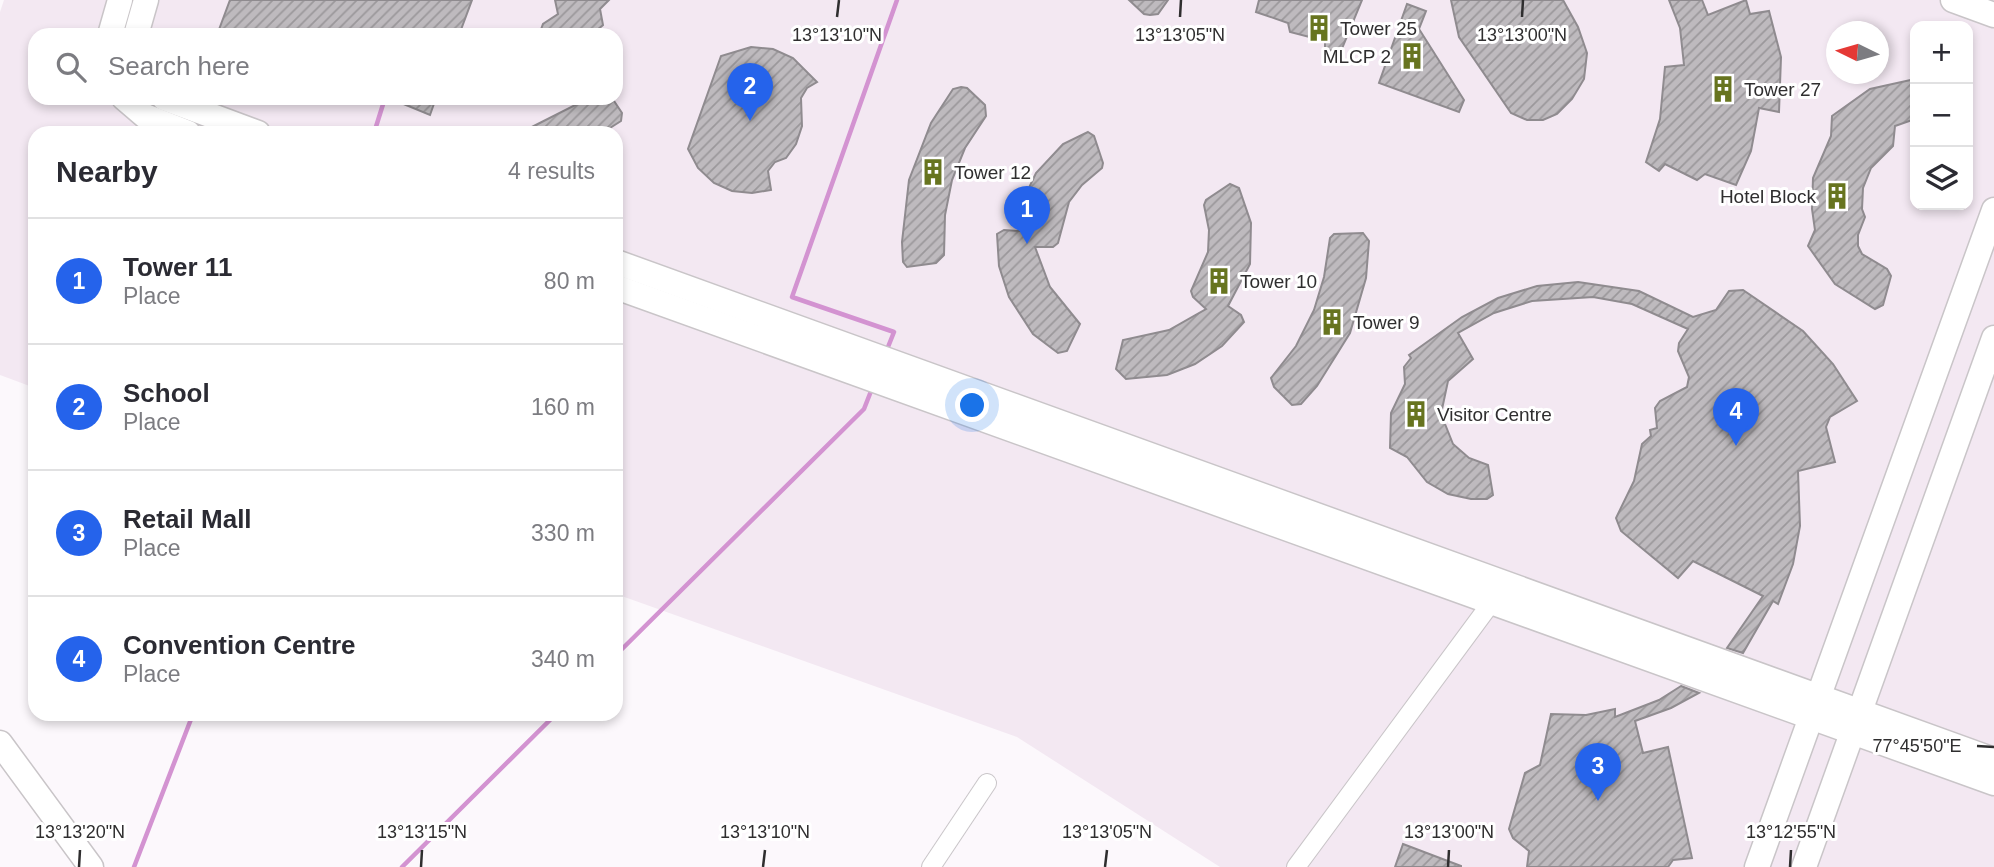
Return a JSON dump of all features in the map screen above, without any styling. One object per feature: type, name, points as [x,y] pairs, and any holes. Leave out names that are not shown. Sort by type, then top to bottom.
[{"type":"street","points":[[112,28],[120,0]]},
{"type":"street","points":[[138,28],[146,0]]},
{"type":"street","points":[[1953,0],[1994,15]]},
{"type":"street","points":[[132,105],[145,116],[170,126]]},
{"type":"street","points":[[183,105],[239,126]]},
{"type":"street","points":[[1757,867],[1994,210]]},
{"type":"street","points":[[623,265],[878,369],[1498,593],[1857,722],[1994,760]]},
{"type":"street","points":[[623,289],[878,369]]},
{"type":"street","points":[[1804,867],[1994,338]]},
{"type":"street","points":[[1296,867],[1498,593]]},
{"type":"street","points":[[1857,722],[1994,783]]},
{"type":"street","points":[[0,743],[91,867]]},
{"type":"street","points":[[931,867],[987,783]]},
{"type":"shaded area","points":[[4,0],[1994,0],[1994,867],[1220,867],[1017,737],[623,596],[623,126],[28,126],[28,385],[0,375],[0,12]]},
{"type":"building","points":[[230,0],[472,0],[462,28],[220,28]]},
{"type":"building","points":[[555,0],[609,0],[600,9],[603,25],[599,28],[542,28],[543,24],[558,14]]},
{"type":"building","points":[[1129,0],[1168,0],[1158,14],[1150,15],[1144,14]]},
{"type":"building","name":"Tower 25","points":[[1259,0],[1362,0],[1341,51],[1325,50],[1325,41],[1290,32],[1288,23],[1256,12]]},
{"type":"building","points":[[1451,0],[1563,0],[1578,27],[1587,53],[1584,79],[1572,99],[1557,114],[1543,120],[1527,120],[1511,113],[1459,37]]},
{"type":"building","name":"Tower 27","points":[[1669,0],[1702,0],[1708,15],[1746,0],[1750,14],[1769,11],[1781,57],[1779,112],[1759,108],[1751,151],[1736,185],[1705,174],[1697,180],[1665,164],[1659,171],[1646,162],[1660,119],[1665,67],[1684,65],[1680,28]]},
{"type":"building","name":"MLCP 2","points":[[1407,4],[1426,11],[1419,29],[1464,100],[1459,112],[1379,83]]},
{"type":"building","points":[[751,47],[773,49],[793,58],[817,82],[807,88],[801,98],[802,126],[796,144],[786,158],[775,162],[768,171],[771,190],[752,193],[732,191],[714,183],[698,168],[688,149],[721,56]]},
{"type":"building","name":"Hotel Block","points":[[1910,80],[1910,121],[1895,126],[1893,146],[1871,168],[1863,188],[1862,209],[1865,217],[1858,235],[1858,246],[1862,254],[1887,269],[1891,276],[1883,305],[1875,309],[1835,284],[1808,246],[1815,230],[1812,209],[1813,178],[1831,136],[1832,116],[1870,89]]},
{"type":"building","name":"Tower 12","points":[[967,88],[985,105],[986,116],[965,148],[952,180],[945,215],[944,255],[936,263],[907,267],[903,262],[902,242],[909,180],[931,123],[953,89]]},
{"type":"building","points":[[406,105],[434,105],[430,115]]},
{"type":"building","points":[[575,105],[617,105],[622,113],[621,121],[613,126],[534,126]]},
{"type":"building","points":[[1088,132],[1094,136],[1103,163],[1102,168],[1082,185],[1069,202],[1058,243],[1053,247],[1035,247],[1050,287],[1080,324],[1067,351],[1058,353],[1033,334],[1009,297],[999,266],[997,234],[1004,230],[1019,231],[1024,198],[1036,173],[1063,144]]},
{"type":"building","name":"Tower 10","points":[[1230,184],[1239,188],[1251,223],[1250,264],[1228,306],[1241,315],[1244,322],[1222,346],[1195,364],[1167,375],[1126,379],[1116,369],[1123,340],[1169,330],[1206,309],[1193,297],[1191,291],[1208,252],[1209,230],[1204,205],[1206,200]]},
{"type":"building","name":"Tower 9","points":[[1363,233],[1369,241],[1366,278],[1350,333],[1317,386],[1301,404],[1292,405],[1274,387],[1271,378],[1296,346],[1314,310],[1324,277],[1330,238],[1334,234]]},
{"type":"building","points":[[1578,282],[1639,291],[1693,317],[1716,310],[1729,291],[1743,290],[1803,331],[1833,364],[1857,401],[1830,417],[1826,427],[1835,462],[1798,471],[1800,526],[1793,564],[1778,604],[1773,601],[1743,653],[1727,648],[1763,596],[1693,561],[1678,578],[1621,531],[1616,518],[1634,481],[1642,444],[1651,436],[1650,430],[1657,428],[1655,408],[1660,401],[1687,387],[1689,377],[1678,351],[1679,343],[1688,329],[1632,304],[1593,297],[1532,301],[1494,313],[1458,333],[1473,359],[1448,381],[1441,414],[1453,444],[1469,458],[1488,465],[1493,495],[1487,499],[1471,499],[1448,494],[1427,482],[1407,457],[1390,448],[1391,413],[1405,384],[1404,367],[1411,358],[1409,355],[1462,317],[1498,298],[1537,286]]},
{"type":"building","points":[[1681,686],[1699,693],[1671,708],[1635,721],[1643,753],[1668,747],[1692,858],[1673,860],[1668,867],[1527,867],[1529,851],[1513,838],[1509,829],[1525,773],[1540,765],[1551,714],[1586,715],[1615,709],[1615,717],[1659,700]]},
{"type":"building","points":[[1403,844],[1461,866],[1461,867],[1395,867]]},
{"type":"waterway","points":[[886,352],[894,332],[792,297],[897,0]]},
{"type":"waterway","points":[[376,126],[383,105]]},
{"type":"waterway","points":[[623,648],[864,409],[873,386]]},
{"type":"waterway","points":[[134,867],[190,721]]},
{"type":"waterway","points":[[402,867],[549,721]]},
{"type":"place","name":"Tower 25","points":[[1319,28]]},
{"type":"place","name":"MLCP 2","points":[[1412,56]]},
{"type":"place","name":"Tower 27","points":[[1723,89]]},
{"type":"place","name":"School","points":[[750,121]]},
{"type":"place","name":"Tower 12","points":[[933,172]]},
{"type":"place","name":"Hotel Block","points":[[1837,196]]},
{"type":"place","name":"Tower 11","points":[[1027,244]]},
{"type":"place","name":"Tower 10","points":[[1219,281]]},
{"type":"place","name":"Tower 9","points":[[1332,322]]},
{"type":"place","name":"Visitor Centre","points":[[1416,414]]},
{"type":"place","name":"Convention Centre","points":[[1736,446]]},
{"type":"place","name":"Retail Mall","points":[[1598,801]]}]
